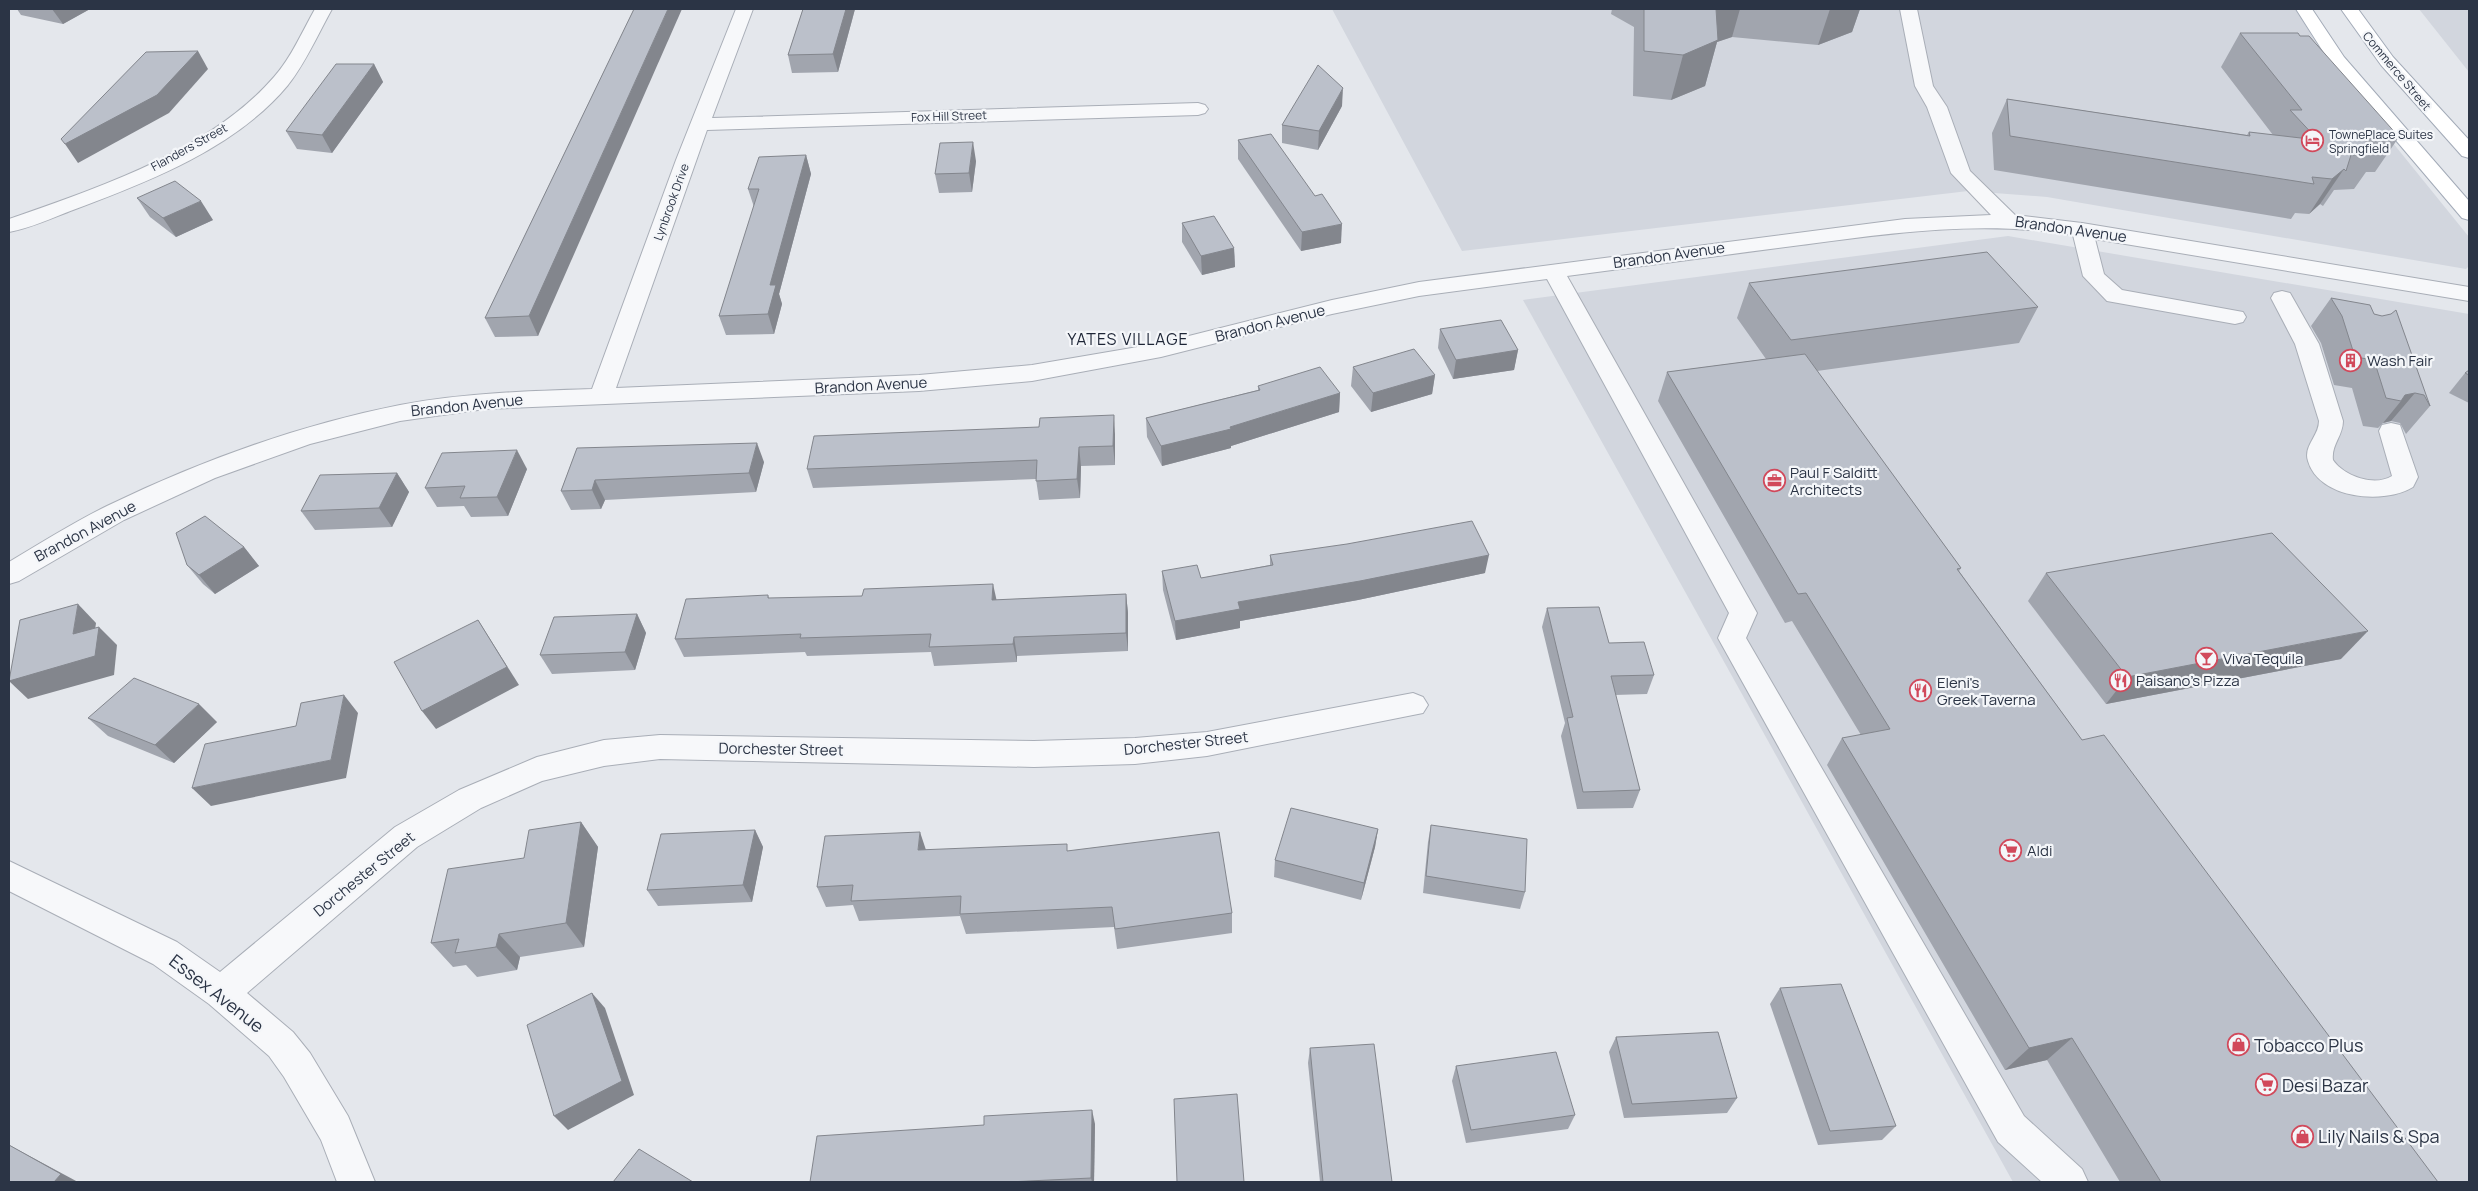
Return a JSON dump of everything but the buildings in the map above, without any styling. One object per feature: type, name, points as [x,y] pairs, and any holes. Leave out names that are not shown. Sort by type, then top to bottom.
[{"type":"main road","points":[[2304,9],[2337,60],[2469,214]]},
{"type":"main road","name":"Commerce Street","points":[[2350,11],[2387,61],[2469,152]]},
{"type":"street","name":"Flanders Street","points":[[9,226],[110,187],[162,164],[227,128],[250,111],[280,81],[323,9]]},
{"type":"street","name":"Lynbrook Drive","points":[[601,396],[744,9]]},
{"type":"street","points":[[1908,9],[1924,86],[1937,107],[1961,173],[2008,220]]},
{"type":"street","name":"Fox Hill Street","points":[[700,124],[1198,108]]},
{"type":"street","name":"Brandon Avenue","points":[[9,574],[115,513],[206,472],[304,437],[362,421],[443,406],[485,401],[919,383],[1032,373],[1161,350],[1332,306],[1419,289],[1905,225],[1953,221],[2008,220],[2082,229],[2469,294]]},
{"type":"street","points":[[2082,229],[2094,276],[2115,296],[2235,317]]},
{"type":"street","points":[[1553,270],[1744,613],[1732,638],[2011,1129],[2070,1182]]},
{"type":"street","points":[[2282,298],[2307,344],[2331,420],[2331,428],[2319,450],[2322,464],[2340,480],[2356,486],[2375,490],[2398,486],[2404,481],[2405,477],[2391,431]]},
{"type":"street","name":"Dorchester Street","points":[[221,993],[406,836],[470,799],[500,785],[537,770],[604,753],[660,747],[1034,754],[1135,751],[1207,744],[1413,705]]},
{"type":"street","name":"Essex Avenue","points":[[9,875],[165,953],[221,993],[281,1044],[297,1065],[335,1129],[356,1182]]},
{"type":"shaded area","points":[[1332,9],[2296,9],[2325,59],[2469,237],[2469,266],[2466,269],[2047,197],[1968,191],[1462,251]]},
{"type":"shaded area","points":[[2419,9],[2469,9],[2469,72]]},
{"type":"shaded area","points":[[2008,236],[2469,314],[2469,1182],[2013,1182],[1523,300]]},
{"type":"place","name":"TownePlace Suites Springfield","points":[[2313,141]]},
{"type":"place","name":"Wash Fair","points":[[2351,360]]},
{"type":"place","name":"Paul F Salditt Architects","points":[[1774,481]]},
{"type":"place","name":"Viva Tequila","points":[[2207,658]]},
{"type":"place","name":"Paisano's Pizza","points":[[2120,680]]},
{"type":"place","name":"Eleni's Greek Taverna","points":[[1921,691]]},
{"type":"place","name":"Aldi","points":[[2011,850]]},
{"type":"place","name":"Tobacco Plus","points":[[2238,1045]]},
{"type":"place","name":"Desi Bazar","points":[[2266,1085]]},
{"type":"place","name":"Lily Nails & Spa","points":[[2302,1136]]},
{"type":"district","name":"YATES VILLAGE","points":[[1128,339]]}]
